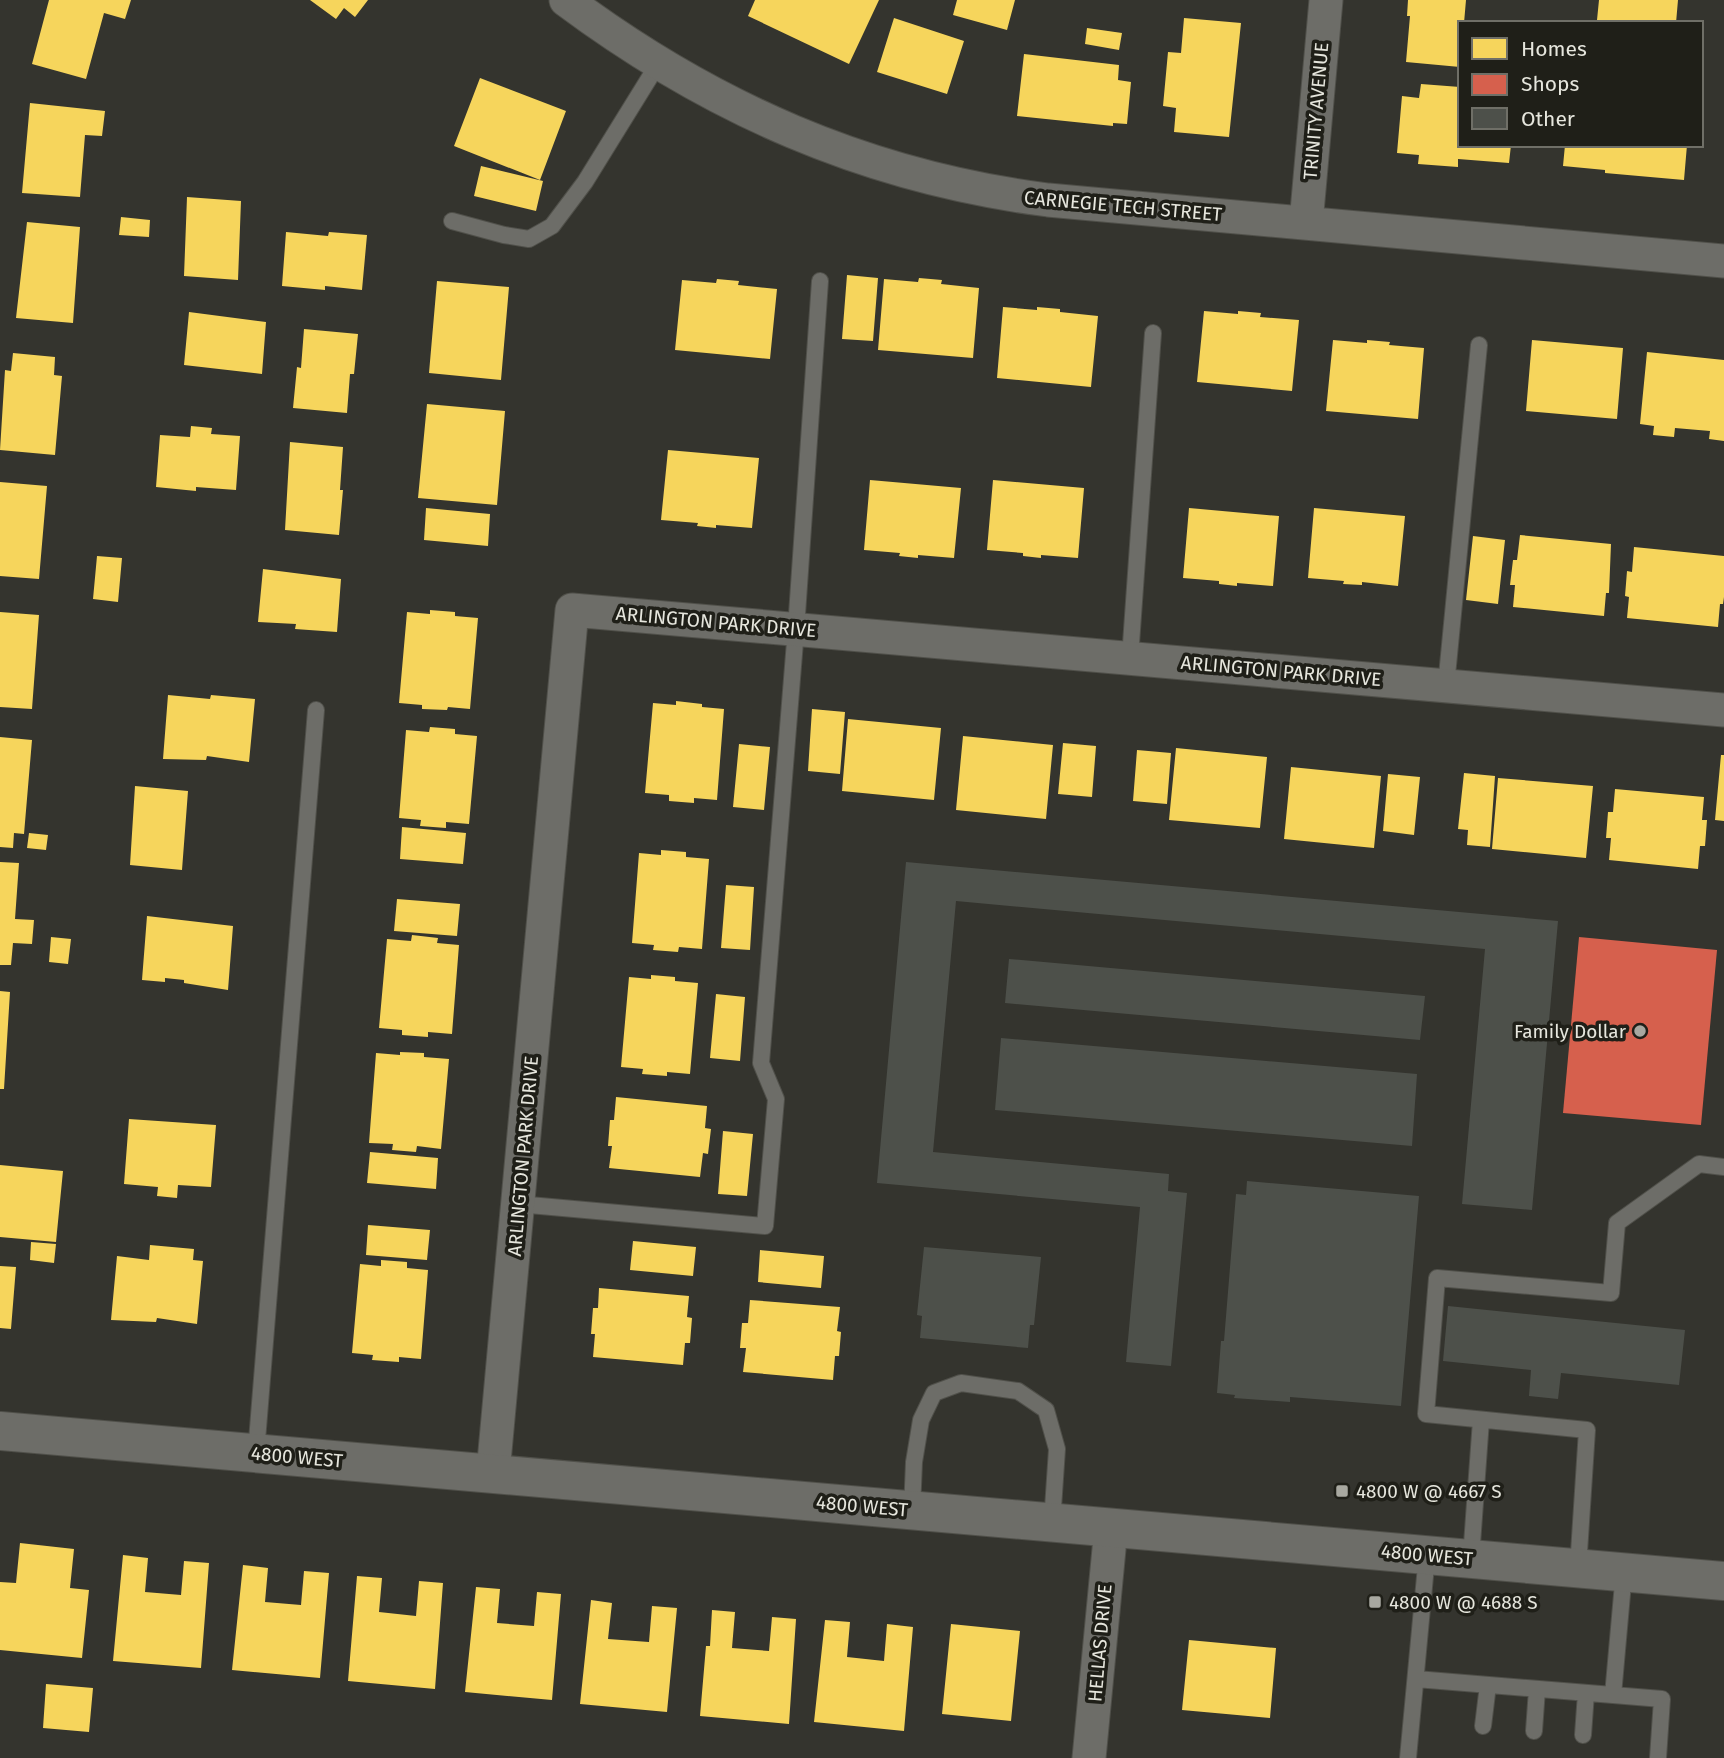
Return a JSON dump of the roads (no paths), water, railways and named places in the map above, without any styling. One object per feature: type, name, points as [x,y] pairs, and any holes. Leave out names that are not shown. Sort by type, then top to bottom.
[{"type":"main road","name":"4800 WEST","points":[[0,1431],[1724,1581]]},
{"type":"street","name":"CARNEGIE TECH STREET","points":[[566,0],[658,64],[779,128],[842,151],[963,187],[1048,200],[1724,261]]},
{"type":"street","name":"TRINITY AVENUE","points":[[1306,223],[1326,0]]},
{"type":"street","name":"ARLINGTON PARK DRIVE","points":[[494,1473],[572,610],[1724,710]]},
{"type":"street","name":"HELLAS DRIVE","points":[[1089,1758],[1111,1528]]},
{"type":"lane","points":[[452,220],[503,235],[529,239],[552,226],[585,182],[658,64]]},
{"type":"lane","points":[[518,1204],[765,1226],[776,1099],[761,1063],[796,629],[820,281]]},
{"type":"lane","points":[[1130,658],[1153,333]]},
{"type":"lane","points":[[1446,686],[1479,345]]},
{"type":"lane","points":[[256,1453],[316,710]]},
{"type":"lane","points":[[1578,1568],[1587,1430],[1426,1414],[1437,1278],[1611,1293],[1617,1223],[1699,1164],[1724,1167]]},
{"type":"lane","points":[[912,1511],[914,1462],[921,1420],[934,1393],[961,1384],[1018,1391],[1046,1410],[1057,1449],[1052,1523]]},
{"type":"lane","points":[[1471,1559],[1481,1420]]},
{"type":"lane","points":[[1408,1758],[1427,1555]]},
{"type":"lane","points":[[1613,1695],[1624,1572]]},
{"type":"lane","points":[[1416,1679],[1662,1699],[1658,1758]]},
{"type":"lane","points":[[1483,1726],[1488,1685]]},
{"type":"lane","points":[[1534,1731],[1537,1689]]},
{"type":"lane","points":[[1583,1735],[1586,1693]]},
{"type":"place","name":"Family Dollar","points":[[1640,1031]]},
{"type":"place","name":"4800 W @ 4667 S","points":[[1342,1491]]},
{"type":"place","name":"4800 W @ 4688 S","points":[[1375,1602]]}]
